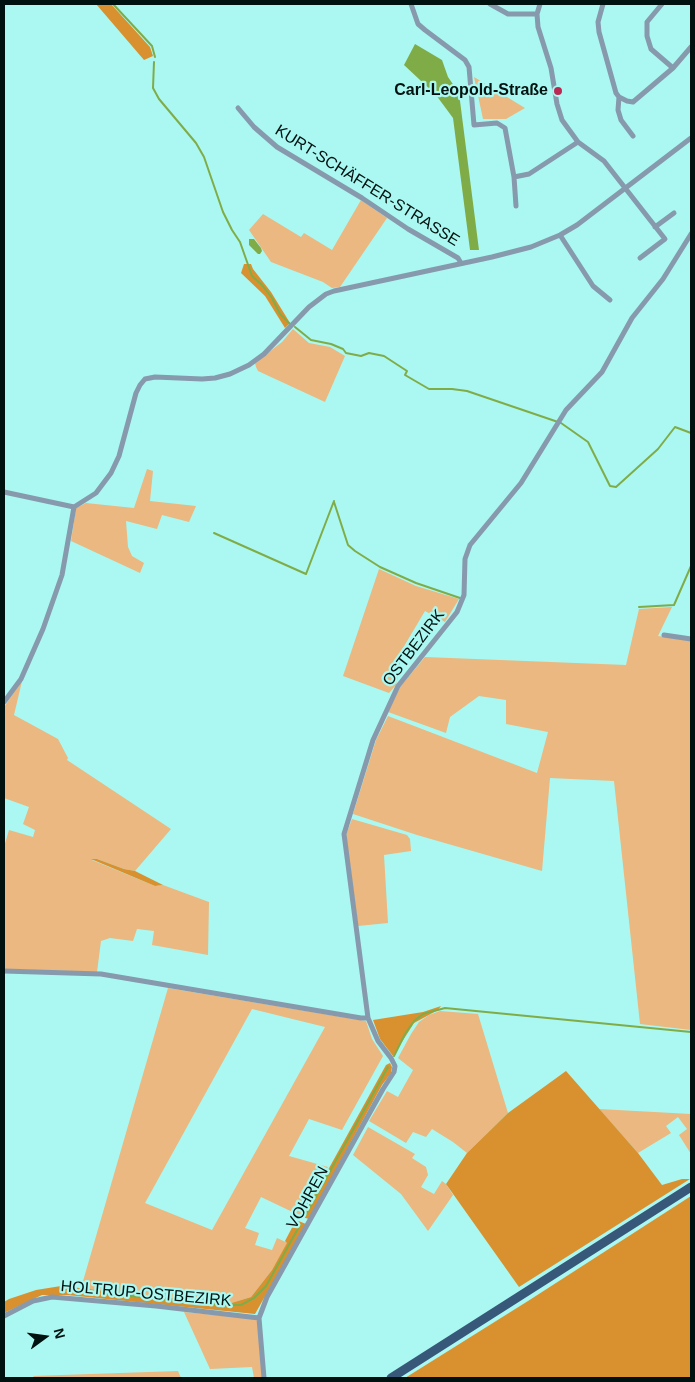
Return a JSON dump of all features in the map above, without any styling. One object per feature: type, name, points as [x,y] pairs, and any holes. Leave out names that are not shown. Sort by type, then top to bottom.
[{"type":"main road","points":[[391,1378],[691,1187]]},
{"type":"street","points":[[411,4],[418,24],[465,60],[468,67],[474,125],[497,123],[505,128],[514,177],[516,206]]},
{"type":"street","points":[[490,4],[508,14],[537,14]]},
{"type":"street","points":[[540,4],[537,14],[538,27],[551,68],[562,120],[578,142],[604,161],[665,239],[640,258]]},
{"type":"street","points":[[603,4],[598,22],[598,32],[616,93],[627,101],[633,102],[673,68],[691,47]]},
{"type":"street","points":[[662,4],[647,22],[647,36],[651,48],[673,68]]},
{"type":"street","points":[[619,97],[618,110],[621,120],[633,136]]},
{"type":"street","name":"KURT-SCHÄFFER-STRASSE","points":[[238,108],[254,127],[277,147],[362,198],[408,230],[458,258],[460,263]]},
{"type":"street","points":[[4,492],[74,507],[96,493],[111,473],[119,456],[136,393],[145,379],[155,377],[202,379],[230,374],[249,365],[264,354],[310,307],[326,294],[492,257],[531,247],[560,236],[578,225],[691,140]]},
{"type":"street","points":[[514,177],[530,174],[578,142]]},
{"type":"street","points":[[655,227],[674,213]]},
{"type":"street","name":"OSTBEZIRK","points":[[378,1041],[368,1018],[344,834],[373,740],[398,686],[457,612],[464,595],[465,559],[470,545],[521,482],[566,410],[602,372],[632,318],[663,280],[691,234]]},
{"type":"street","points":[[560,236],[593,286],[610,300]]},
{"type":"street","points":[[4,702],[21,679],[43,629],[62,575],[74,507]]},
{"type":"street","points":[[664,635],[691,638]]},
{"type":"street","points":[[4,971],[101,974],[368,1018]]},
{"type":"street","name":"VOHREN","points":[[264,1378],[260,1318],[267,1298],[394,1072],[395,1066],[391,1058],[378,1041]]},
{"type":"street","name":"HOLTRUP-OSTBEZIRK","points":[[4,1316],[33,1301],[52,1297],[260,1318]]},
{"type":"shaded area","points":[[96,4],[111,4],[150,47],[153,56],[144,60]]},
{"type":"shaded area","points":[[415,44],[442,60],[448,77],[459,93],[479,250],[470,250],[453,118],[436,95],[404,65]]},
{"type":"shaded area","points":[[474,77],[525,108],[506,119],[483,119]]},
{"type":"shaded area","points":[[361,200],[387,218],[340,287],[332,288],[323,282],[271,262],[249,230],[263,214],[301,237],[304,233],[332,250]]},
{"type":"shaded area","points":[[249,239],[254,239],[261,248],[260,254],[249,245]]},
{"type":"shaded area","points":[[244,264],[251,264],[271,292],[290,323],[285,328],[265,296],[241,273]]},
{"type":"shaded area","points":[[293,329],[309,343],[330,347],[345,356],[325,402],[258,371],[256,367],[255,363],[282,342]]},
{"type":"shaded area","points":[[147,469],[153,471],[150,501],[196,506],[189,522],[162,515],[157,529],[126,521],[128,547],[132,556],[144,563],[140,573],[71,541],[76,508],[86,503],[134,508]]},
{"type":"shaded area","points":[[379,569],[416,586],[459,599],[445,622],[425,611],[400,653],[400,670],[396,685],[389,693],[343,676]]},
{"type":"shaded area","points":[[672,607],[658,636],[691,641],[691,1030],[640,1024],[614,781],[550,778],[542,871],[417,835],[353,814],[376,740],[388,716],[537,773],[548,732],[506,724],[506,700],[479,696],[450,717],[446,733],[388,712],[400,687],[425,657],[626,665],[639,609]]},
{"type":"shaded area","points":[[22,681],[14,715],[58,739],[68,758],[67,760],[171,829],[135,871],[97,859],[92,860],[155,886],[163,885],[209,902],[208,955],[152,945],[154,931],[137,929],[133,941],[110,938],[101,941],[97,972],[4,969],[4,847],[9,830],[33,837],[35,830],[23,824],[29,807],[4,798],[4,707]]},
{"type":"shaded area","points":[[352,819],[407,835],[410,839],[411,851],[384,855],[388,923],[358,926],[346,835]]},
{"type":"shaded area","points":[[91,859],[97,859],[135,871],[163,885],[155,886]]},
{"type":"shaded area","points":[[168,988],[366,1021],[372,1039],[383,1056],[342,1130],[309,1119],[289,1156],[328,1167],[301,1216],[261,1197],[245,1228],[259,1233],[255,1245],[272,1250],[277,1238],[288,1243],[272,1270],[251,1297],[228,1304],[81,1288]],"holes":[[[252,1009],[325,1027],[212,1230],[145,1203]]]},
{"type":"shaded area","points":[[441,1006],[438,1010],[414,1023],[393,1056],[380,1039],[373,1020],[423,1012]]},
{"type":"shaded area","points":[[440,1011],[478,1014],[508,1113],[467,1153],[432,1129],[426,1137],[413,1132],[406,1143],[369,1121],[387,1091],[398,1097],[413,1070],[398,1058],[411,1034],[419,1022],[429,1015]]},
{"type":"shaded area","points":[[390,1063],[392,1067],[391,1073],[382,1085],[309,1219],[302,1217],[386,1065]]},
{"type":"shaded area","points":[[566,1071],[638,1153],[662,1185],[682,1179],[690,1179],[519,1287],[446,1184],[467,1153],[508,1113]]},
{"type":"shaded area","points":[[599,1109],[691,1114],[691,1154],[679,1135],[687,1129],[678,1117],[666,1126],[671,1133],[638,1153]]},
{"type":"shaded area","points":[[368,1127],[415,1154],[412,1158],[426,1167],[428,1175],[421,1187],[434,1194],[442,1181],[453,1195],[428,1231],[401,1194],[353,1155]]},
{"type":"shaded area","points":[[691,1196],[691,1378],[405,1378],[528,1301]]},
{"type":"shaded area","points":[[296,1220],[306,1224],[255,1314],[67,1295],[42,1295],[4,1313],[4,1302],[9,1299],[36,1290],[61,1286],[228,1304],[251,1297],[272,1270],[287,1243],[285,1241]]},
{"type":"shaded area","points":[[184,1312],[258,1319],[262,1378],[254,1378],[252,1367],[210,1369]]},
{"type":"shaded area","points":[[178,1371],[181,1378],[35,1378],[33,1376]]},
{"type":"waterway","points":[[113,4],[152,46],[155,57]]},
{"type":"waterway","points":[[154,62],[153,88],[159,99],[196,143],[204,157],[223,212],[240,242],[252,276],[262,285],[272,298],[280,314],[290,324]]},
{"type":"waterway","points":[[295,327],[311,340],[331,344],[343,349],[346,353],[361,356],[369,353],[384,356],[407,371],[405,375],[429,389],[467,391],[561,423],[588,442],[610,486],[616,487],[658,449],[675,427],[691,433]]},
{"type":"waterway","points":[[214,533],[306,574],[334,501]]},
{"type":"waterway","points":[[334,502],[348,545],[355,551],[380,567],[416,583],[460,598]]},
{"type":"waterway","points":[[639,607],[674,605],[691,566]]},
{"type":"waterway","points":[[394,1056],[414,1021],[423,1014],[445,1008],[691,1032]]},
{"type":"waterway","points":[[305,1216],[388,1067]]},
{"type":"waterway","points":[[109,1294],[219,1305],[241,1305],[254,1298],[266,1286],[300,1225]]},
{"type":"place","name":"Carl-Leopold-Straße","points":[[558,91]]}]
